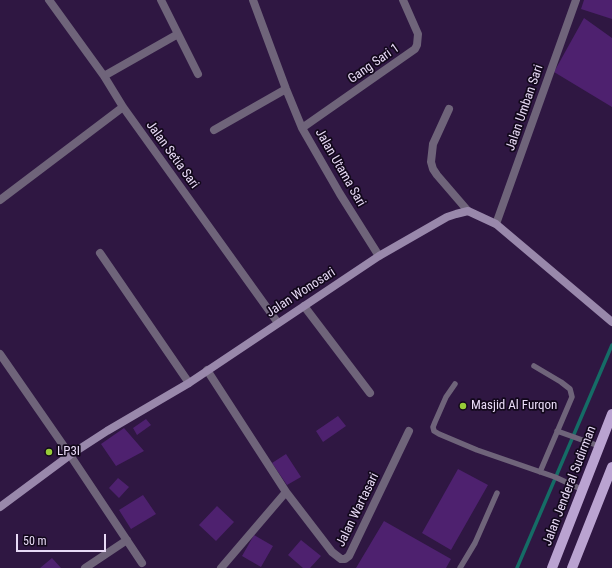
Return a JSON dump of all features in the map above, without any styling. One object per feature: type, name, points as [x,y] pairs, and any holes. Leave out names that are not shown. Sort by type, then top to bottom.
[{"type":"main road","name":"Jalan Jenderal Sudirman","points":[[552,568],[612,414]]},
{"type":"main road","points":[[572,568],[612,467]]},
{"type":"street","name":"Jalan Setia Sari","points":[[49,0],[104,76],[123,107],[278,323]]},
{"type":"street","points":[[161,0],[198,74]]},
{"type":"street","name":"Jalan Utama Sari","points":[[253,0],[302,128],[340,194],[379,256]]},
{"type":"street","name":"Gang Sari 1","points":[[302,128],[415,50],[418,34],[403,0]]},
{"type":"street","name":"Jalan Umban Sari","points":[[496,224],[576,0]]},
{"type":"street","points":[[104,76],[178,34]]},
{"type":"street","points":[[214,130],[286,89]]},
{"type":"street","points":[[0,200],[123,107]]},
{"type":"street","points":[[449,109],[433,144],[431,162],[437,175],[468,211],[496,224],[612,322]]},
{"type":"street","name":"Jalan Wonosari","points":[[0,507],[70,455],[189,383],[379,256],[447,217],[468,211]]},
{"type":"street","points":[[100,253],[189,383]]},
{"type":"street","points":[[304,306],[370,394]]},
{"type":"street","points":[[0,354],[142,563]]},
{"type":"street","name":"Jalan Wartasari","points":[[207,370],[286,492],[336,556],[341,559],[348,558],[409,431]]},
{"type":"street","points":[[221,568],[286,492]]},
{"type":"street","points":[[85,568],[127,540]]},
{"type":"lane","points":[[534,366],[570,389],[572,397],[540,472]]},
{"type":"lane","points":[[455,384],[446,397],[434,422],[434,431],[477,450],[555,477],[583,490]]},
{"type":"lane","points":[[557,431],[599,446]]},
{"type":"lane","points":[[460,568],[475,542],[496,493]]},
{"type":"building","points":[[584,0],[612,0],[612,19],[581,9]]},
{"type":"building","points":[[584,18],[612,38],[612,107],[554,72]]},
{"type":"building","points":[[338,416],[346,426],[323,442],[316,431]]},
{"type":"building","points":[[146,419],[151,425],[137,435],[133,428]]},
{"type":"building","points":[[124,428],[144,451],[116,466],[101,444]]},
{"type":"building","points":[[286,454],[301,477],[287,485],[272,463]]},
{"type":"building","points":[[458,469],[488,485],[451,550],[422,533]]},
{"type":"building","points":[[118,478],[129,487],[119,498],[109,488]]},
{"type":"building","points":[[143,495],[156,514],[131,529],[119,510]]},
{"type":"building","points":[[217,506],[234,522],[216,541],[199,525]]},
{"type":"building","points":[[384,521],[451,559],[446,568],[356,568]]},
{"type":"building","points":[[254,535],[273,546],[261,567],[242,556]]},
{"type":"building","points":[[301,540],[321,556],[310,568],[303,568],[288,555]]},
{"type":"building","points":[[52,558],[61,568],[40,568]]},
{"type":"waterway","points":[[517,568],[612,345]]},
{"type":"place","name":"Masjid Al Furqon","points":[[463,406]]},
{"type":"place","name":"LP3I","points":[[49,452]]}]
